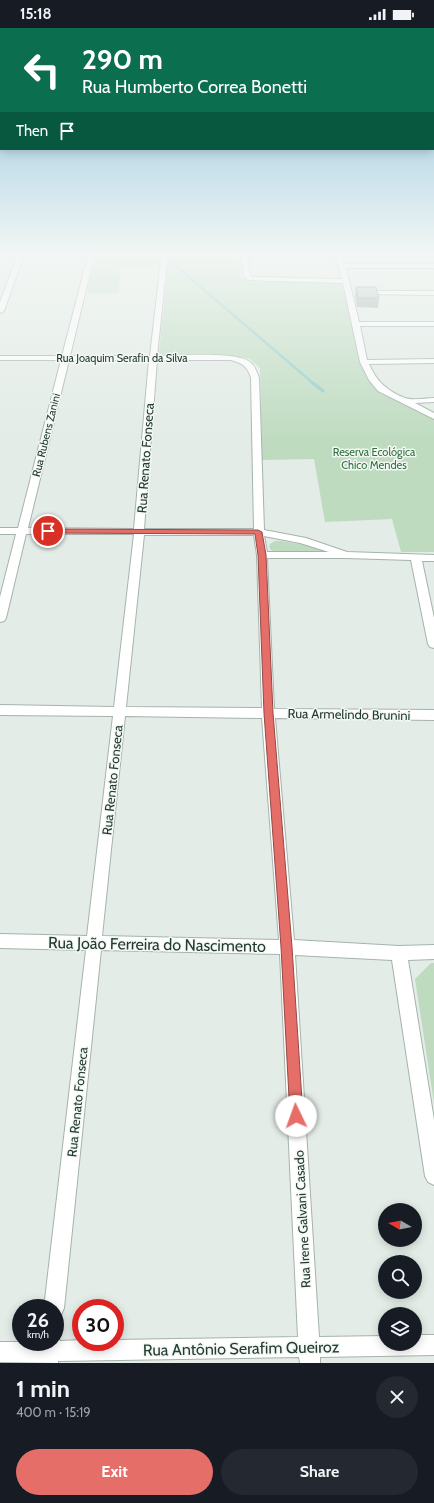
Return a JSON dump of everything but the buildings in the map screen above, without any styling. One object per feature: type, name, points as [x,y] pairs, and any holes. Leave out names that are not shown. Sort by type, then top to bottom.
[{"type":"street","name":"Rua Rubens Zanini","points":[[0,618],[76,314]]},
{"type":"street","name":"Rua Renato Fonseca","points":[[55,1299],[139,532],[158,314]]},
{"type":"street","points":[[354,314],[364,362],[375,383],[381,389],[434,416]]},
{"type":"street","points":[[356,324],[434,324]]},
{"type":"street","name":"Rua Joaquim Serafin da Silva","points":[[0,358],[231,358],[243,361]]},
{"type":"street","name":"Rua Irene Galvani Casado","points":[[243,361],[254,371],[255,378],[258,532],[262,555],[268,713],[287,947],[310,1355]]},
{"type":"street","points":[[364,362],[434,361]]},
{"type":"street","points":[[407,401],[434,400]]},
{"type":"street","points":[[0,531],[258,532],[324,546],[346,555]]},
{"type":"street","points":[[262,555],[346,555],[434,558]]},
{"type":"street","points":[[416,558],[434,644]]},
{"type":"street","name":"Rua Armelindo Brunini","points":[[0,710],[434,715]]},
{"type":"street","name":"Rua João Ferreira do Nascimento","points":[[0,941],[287,947],[399,953],[434,952]]},
{"type":"street","points":[[399,953],[434,1176]]},
{"type":"street","name":"Rua Antônio Serafim Queiroz","points":[[0,1352],[310,1355],[434,1345]]},
{"type":"green space","name":"Reserva Ecológica Chico Mendes","points":[[163,314],[349,314],[360,362],[371,383],[387,396],[434,419],[434,552],[401,552],[392,519],[325,522],[314,459],[262,460],[260,368],[250,359],[239,357],[165,356],[159,353]]},
{"type":"green space","points":[[275,541],[323,548],[326,551],[325,553],[276,552],[271,550],[269,547],[270,544]]},
{"type":"green space","points":[[431,963],[434,963],[434,1103],[415,979]]},
{"type":"waterway","points":[[233,314],[314,384]]},
{"type":"waterway","points":[[313,383],[323,391]]},
{"type":"route","points":[[48,531],[258,532],[262,555],[268,713],[287,947],[296,1116]]}]
